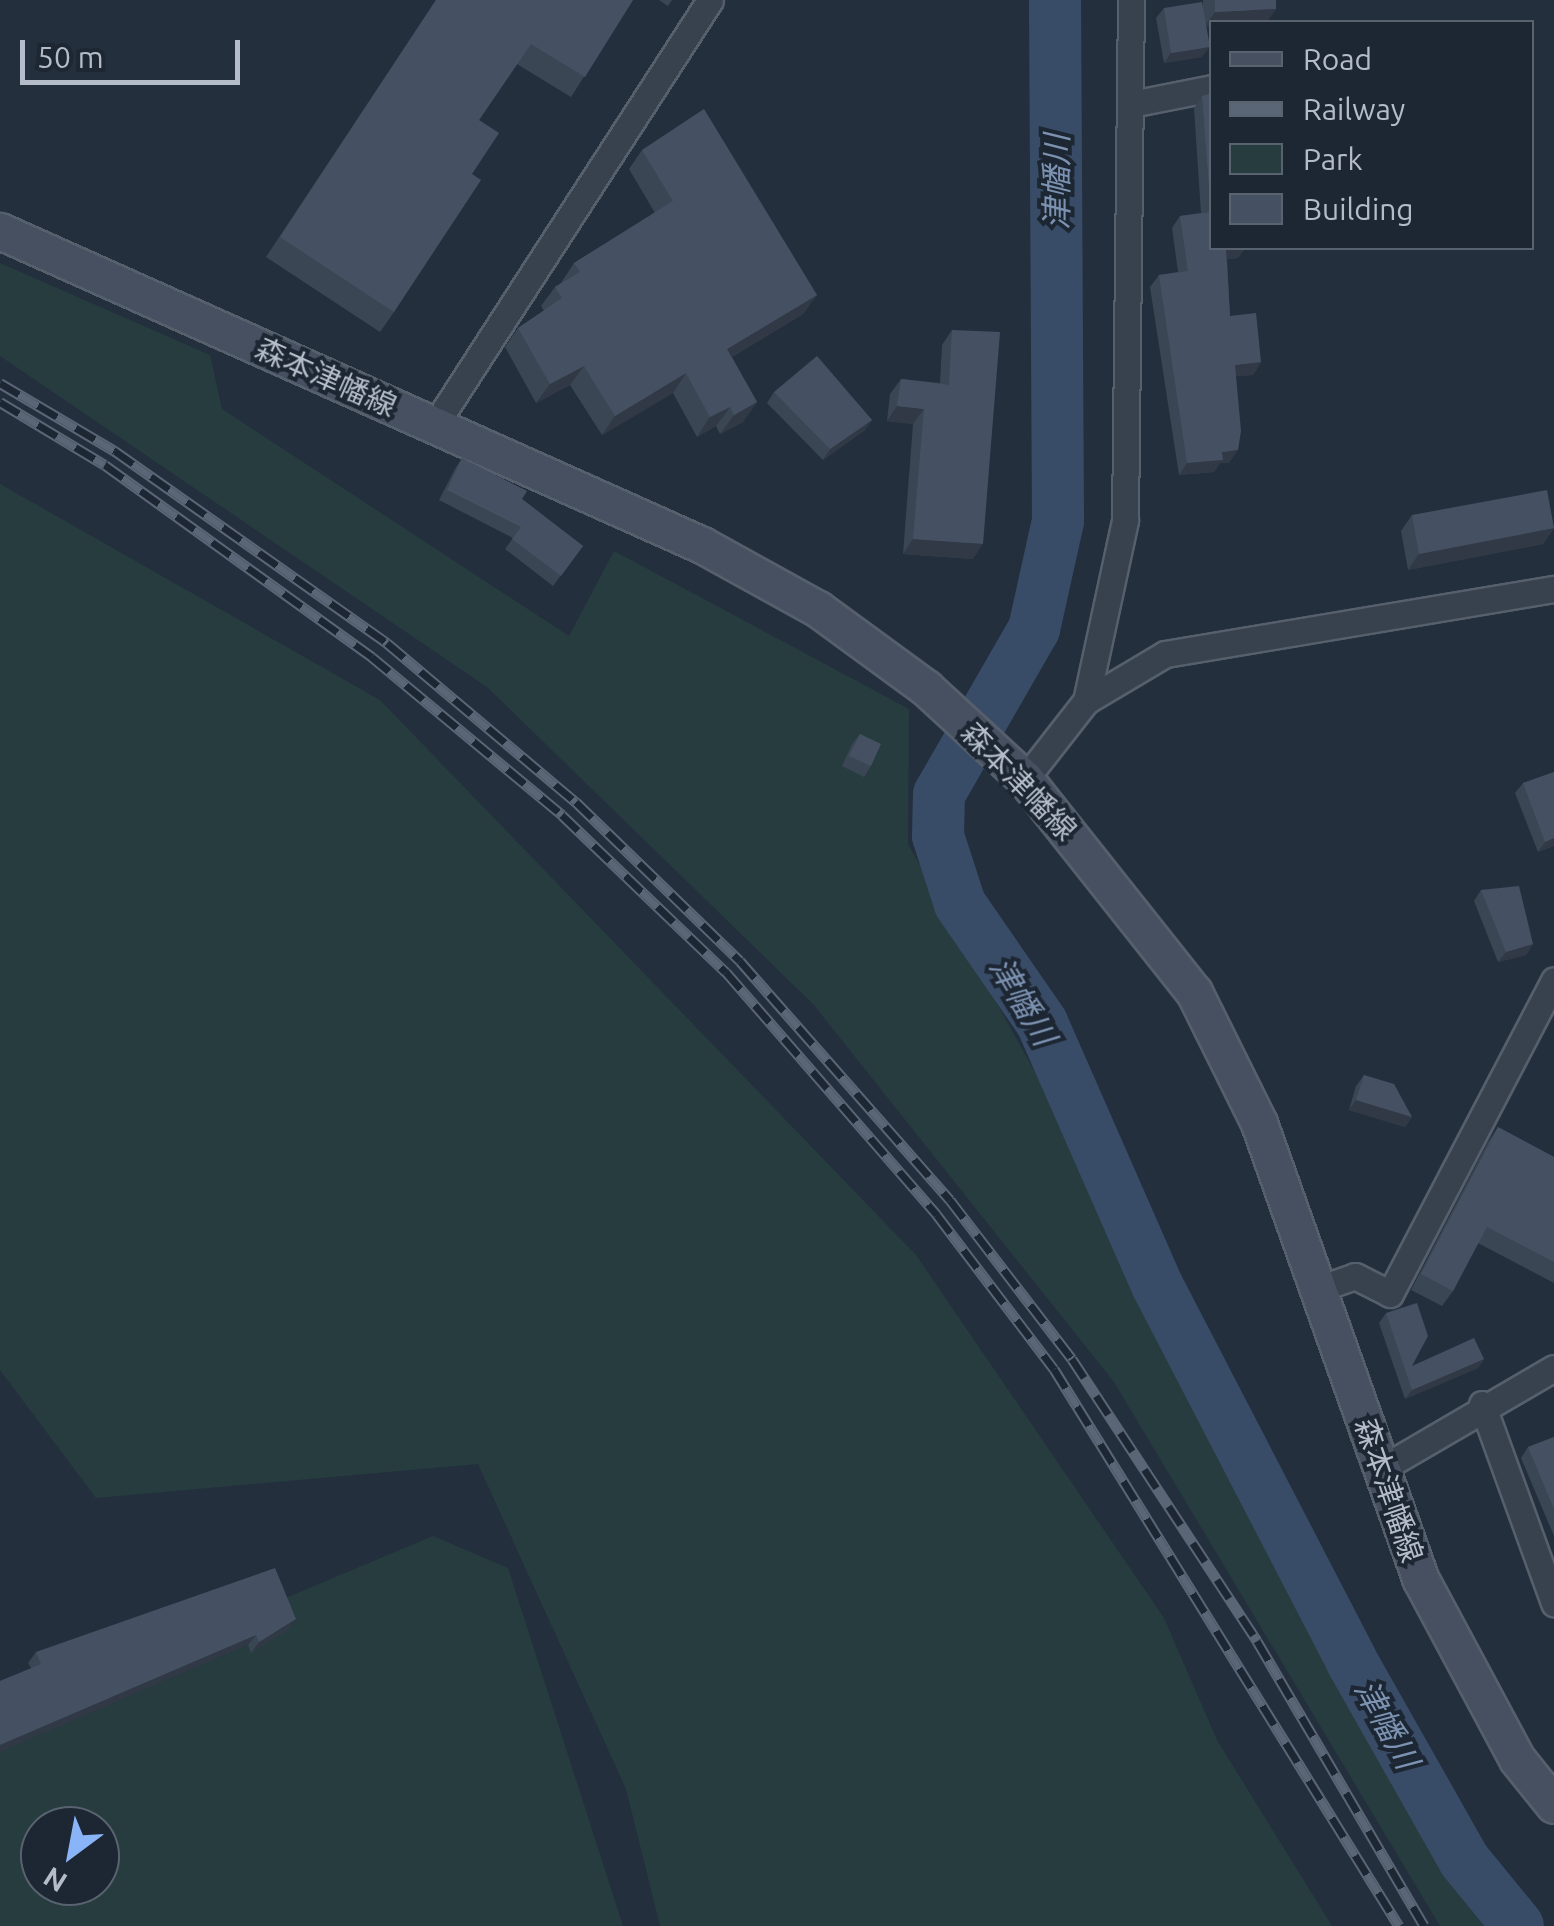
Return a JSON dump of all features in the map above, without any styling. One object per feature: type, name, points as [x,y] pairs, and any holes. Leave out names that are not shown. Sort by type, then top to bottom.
[{"type":"main road","name":"森本津幡線","points":[[0,231],[702,545],[818,610],[926,688],[1026,780],[1194,992],[1260,1123],[1420,1578],[1517,1759],[1554,1804]]},
{"type":"street","points":[[435,425],[710,0]]},
{"type":"street","points":[[1086,701],[1125,520],[1130,0]]},
{"type":"street","points":[[1131,104],[1209,89]]},
{"type":"street","points":[[1026,780],[1086,701],[1165,654],[1554,589]]},
{"type":"street","points":[[1318,1289],[1355,1276],[1390,1294],[1554,980]]},
{"type":"street","points":[[1382,1469],[1482,1404],[1554,1368]]},
{"type":"street","points":[[1482,1404],[1546,1548],[1554,1603]]},
{"type":"green space","points":[[0,263],[210,355],[222,409],[569,636],[614,551],[909,709],[908,844],[1035,1072],[1278,1558],[1484,1926],[1440,1926],[1114,1382],[813,1004],[487,687],[0,356]]},
{"type":"green space","points":[[0,484],[380,700],[916,1255],[1164,1618],[1217,1740],[1332,1926],[660,1926],[626,1789],[478,1464],[96,1498],[0,1370]]},
{"type":"green space","points":[[433,1536],[508,1568],[623,1926],[0,1926],[0,1718]]},
{"type":"building","points":[[436,0],[633,0],[585,77],[531,44],[479,120],[499,133],[472,174],[481,180],[394,312],[280,237]]},
{"type":"building","points":[[1215,0],[1276,0],[1276,9],[1215,12]]},
{"type":"building","points":[[1202,2],[1209,47],[1171,53],[1164,8]]},
{"type":"building","points":[[1209,94],[1209,186],[1202,96]]},
{"type":"building","points":[[704,109],[817,295],[727,349],[757,402],[734,415],[730,407],[710,417],[686,373],[615,416],[584,366],[550,384],[518,328],[562,298],[555,287],[580,272],[574,263],[673,201],[642,150]]},
{"type":"building","points":[[1209,212],[1209,250],[1226,250],[1230,316],[1256,313],[1261,362],[1235,365],[1241,431],[1238,450],[1222,452],[1223,460],[1187,463],[1159,275],[1188,271],[1180,216]]},
{"type":"building","points":[[952,330],[1000,332],[983,544],[913,539],[924,409],[897,406],[901,379],[949,385]]},
{"type":"building","points":[[817,356],[872,420],[830,449],[774,392]]},
{"type":"building","points":[[462,458],[527,491],[522,499],[583,546],[561,576],[512,539],[521,527],[447,490]]},
{"type":"building","points":[[1547,490],[1554,528],[1419,554],[1412,515]]},
{"type":"building","points":[[860,734],[881,744],[871,766],[849,756]]},
{"type":"building","points":[[1554,772],[1554,838],[1545,842],[1523,783]]},
{"type":"building","points":[[1519,886],[1533,944],[1506,952],[1481,890]]},
{"type":"building","points":[[1364,1075],[1394,1084],[1412,1117],[1356,1100]]},
{"type":"building","points":[[1498,1127],[1554,1157],[1554,1262],[1487,1227],[1453,1291],[1421,1274]]},
{"type":"building","points":[[1417,1303],[1428,1336],[1412,1366],[1474,1338],[1484,1359],[1412,1390],[1386,1313]]},
{"type":"building","points":[[1554,1437],[1554,1509],[1528,1447]]},
{"type":"building","points":[[275,1568],[296,1619],[259,1642],[256,1635],[0,1745],[0,1681],[41,1664],[36,1652]]},
{"type":"waterway","name":"津幡川","points":[[1055,0],[1058,521],[1034,629],[939,794],[938,836],[960,904],[1042,1023],[1157,1285],[1351,1660],[1464,1860],[1518,1926]]},
{"type":"railway","points":[[0,383],[115,451],[387,643],[576,802],[740,961],[950,1200],[1072,1359],[1257,1641],[1424,1926]]},
{"type":"railway","points":[[0,402],[105,465],[372,657],[562,815],[726,972],[937,1215],[1054,1369],[1399,1926]]}]
